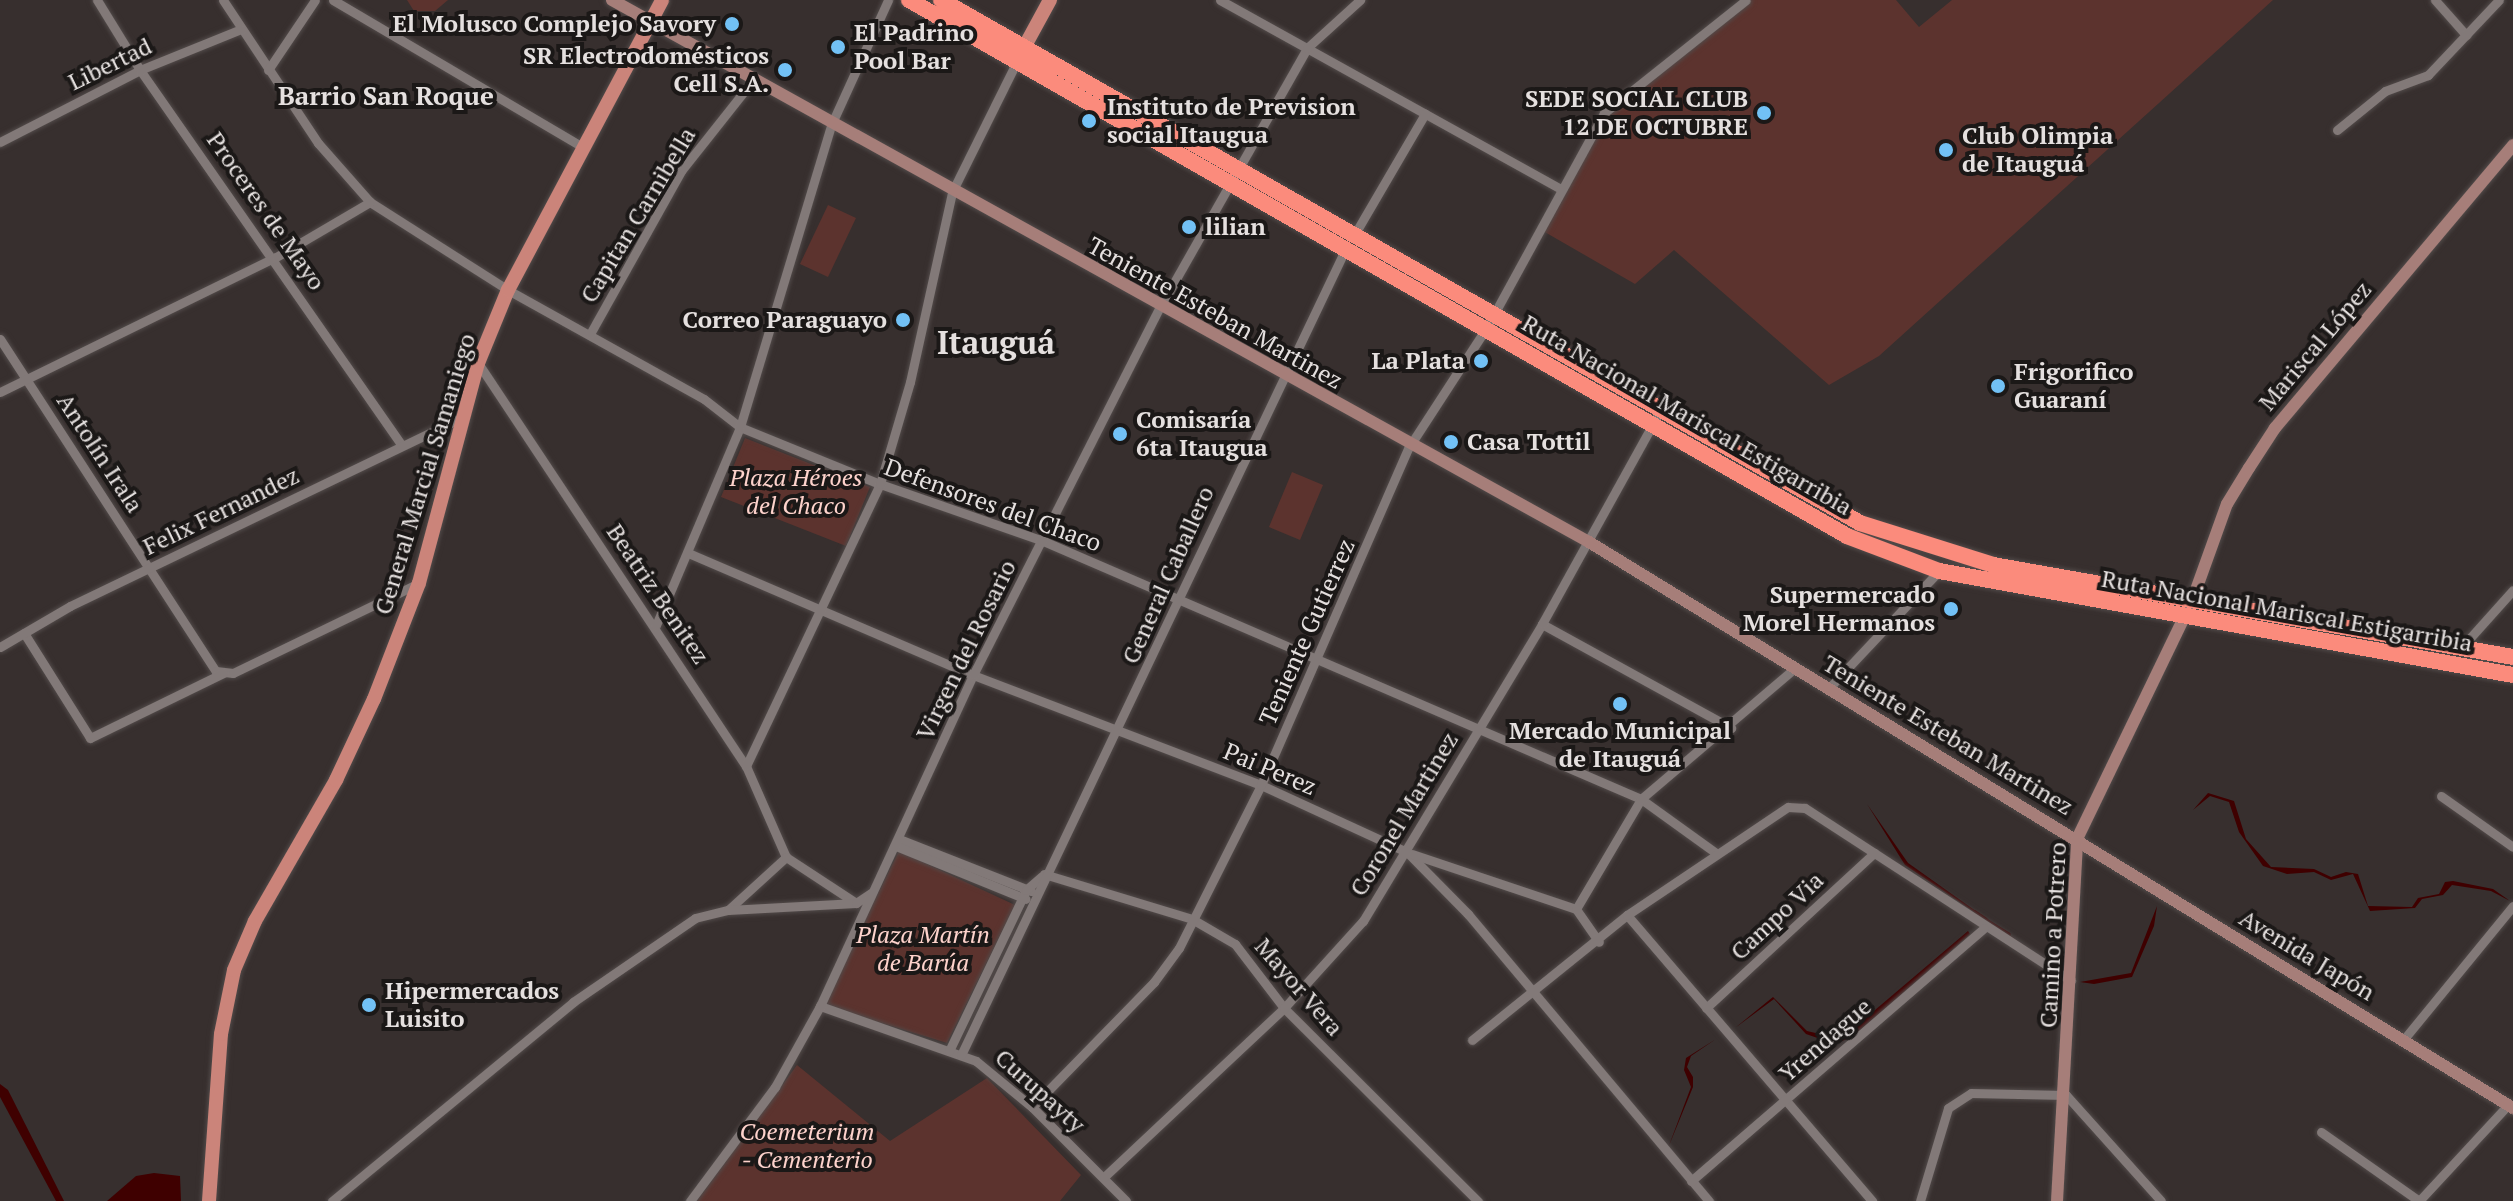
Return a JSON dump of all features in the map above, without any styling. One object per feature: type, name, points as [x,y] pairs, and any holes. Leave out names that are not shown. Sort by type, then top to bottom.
[{"type":"highway","name":"Ruta Nacional Mariscal Estigarribia","points":[[909,0],[1020,56],[1490,321],[1660,411],[1825,507],[1896,538],[1993,565],[2513,657]]},
{"type":"highway","name":"Ruta Nacional Mariscal Estigarribia","points":[[941,0],[1020,56]]},
{"type":"highway","name":"Ruta Nacional Mariscal Estigarribia","points":[[1490,321],[1652,426],[1818,522],[1939,571],[2183,619],[2513,675]]},
{"type":"main road","name":"General Marcial Samaniego","points":[[209,1201],[221,1034],[234,970],[255,921],[336,780],[419,583],[478,363],[508,290],[662,0]]},
{"type":"main road","points":[[1020,56],[1050,0]]},
{"type":"street","name":"Proceres de Mayo","points":[[97,0],[140,70],[276,257],[402,445]]},
{"type":"street","name":"Defensores del Chaco","points":[[223,0],[318,143],[370,202],[508,290],[704,399],[740,427],[880,484],[1041,540],[1477,731],[1641,799],[1716,853]]},
{"type":"street","points":[[268,70],[315,0]]},
{"type":"street","points":[[333,0],[583,147]]},
{"type":"street","name":"Teniente Esteban Martinez","points":[[612,0],[1409,447],[1589,542],[2077,839]]},
{"type":"street","points":[[656,625],[740,427],[832,123],[888,0]]},
{"type":"street","points":[[1220,0],[1561,189]]},
{"type":"street","name":"Virgen del Rosario","points":[[690,1201],[775,1087],[820,1006],[898,843],[973,675],[1160,307],[1307,48],[1360,0]]},
{"type":"street","name":"Teniente Gutierrez","points":[[1032,1107],[1154,982],[1192,919],[1261,785],[1409,447],[1490,321],[1604,113],[1746,0]]},
{"type":"street","points":[[2435,0],[2466,35]]},
{"type":"street","points":[[2337,130],[2385,91],[2428,75],[2499,0]]},
{"type":"street","name":"Libertad","points":[[0,142],[140,70],[241,29]]},
{"type":"street","points":[[746,766],[880,484],[910,382],[952,192],[1020,56]]},
{"type":"street","name":"Capitan Carnibella","points":[[590,334],[681,171],[753,80]]},
{"type":"street","name":"General Caballero","points":[[961,1055],[1036,898],[1044,874],[1120,730],[1281,375],[1349,242],[1425,114]]},
{"type":"street","name":"Mariscal López","points":[[2192,601],[2227,504],[2275,428],[2513,145]]},
{"type":"street","points":[[0,392],[276,257],[370,202]]},
{"type":"street","name":"Antolín Irala","points":[[0,339],[220,672]]},
{"type":"street","name":"Beatriz Benitez","points":[[478,363],[656,625],[746,766],[786,857]]},
{"type":"street","name":"Coronel Martinez","points":[[1104,1177],[1284,1008],[1363,921],[1542,624],[1660,411]]},
{"type":"street","name":"Felix Fernandez","points":[[0,647],[150,567],[462,417]]},
{"type":"street","name":"Pai Perez","points":[[688,553],[973,675],[1261,785],[1407,852],[1430,871],[1654,1141],[1709,1201]]},
{"type":"street","points":[[1829,688],[1939,571]]},
{"type":"street","points":[[24,633],[90,738],[220,672],[419,583]]},
{"type":"street","points":[[2462,648],[2513,590]]},
{"type":"street","name":"Camino a Potrero","points":[[2057,1201],[2066,1095],[2077,839],[2192,601]]},
{"type":"street","points":[[1542,624],[1731,728]]},
{"type":"street","name":"Teniente Esteban Martinez","points":[[1576,909],[1641,799],[1731,728],[1795,668]]},
{"type":"street","points":[[2441,796],[2513,847]]},
{"type":"street","points":[[1472,1040],[1599,942],[1627,915],[1777,810],[1799,806],[2072,982]]},
{"type":"street","name":"Avenida Japón","points":[[2077,839],[2511,1107]]},
{"type":"street","points":[[898,843],[1036,898]]},
{"type":"street","points":[[1407,852],[1576,909],[1599,942]]},
{"type":"street","name":"Campo Via","points":[[1706,1008],[1874,853]]},
{"type":"street","points":[[728,910],[786,857],[856,903]]},
{"type":"street","name":"General Caballero","points":[[949,1051],[1024,893],[1044,874]]},
{"type":"street","name":"Mayor Vera","points":[[1044,874],[1192,919],[1235,944],[1284,1008],[1478,1201]]},
{"type":"street","points":[[332,1201],[573,1002],[655,941],[695,918],[728,910],[856,903],[874,891]]},
{"type":"street","points":[[2404,1039],[2513,906]]},
{"type":"street","points":[[1627,915],[1784,1102],[1872,1201]]},
{"type":"street","name":"Yrendague","points":[[1691,1181],[1984,928]]},
{"type":"street","name":"Curupayty","points":[[820,1006],[961,1055],[1032,1107],[1126,1201]]},
{"type":"street","points":[[1920,1201],[1944,1119],[1963,1095],[2066,1095],[2161,1201]]},
{"type":"street","points":[[2321,1132],[2419,1201],[2511,1107]]},
{"type":"street","points":[[1459,1201],[1469,1192]]},
{"type":"green space","points":[[407,0],[448,0],[435,11],[414,11]]},
{"type":"green space","name":"Club Olimpia de Itauguá","points":[[1749,0],[1896,0],[1919,27],[1952,0],[2273,0],[1879,356],[1829,385],[1674,250],[1635,284],[1543,231],[1609,111]]},
{"type":"green space","points":[[828,205],[856,218],[828,277],[800,264]]},
{"type":"green space","name":"Plaza Héroes del Chaco","points":[[745,438],[870,487],[846,546],[721,497]]},
{"type":"green space","points":[[1292,472],[1323,485],[1300,540],[1269,527]]},
{"type":"green space","name":"Plaza Martín de Barúa","points":[[899,851],[1015,905],[947,1043],[823,1005]]},
{"type":"green space","name":"Coemeterium - Cementerio","points":[[797,1065],[890,1141],[987,1078],[1081,1175],[1060,1201],[697,1201]]},
{"type":"shaded area","points":[[2208,793],[2234,801],[2246,839],[2271,867],[2314,869],[2331,877],[2346,872],[2358,874],[2368,906],[2412,907],[2418,898],[2439,894],[2445,882],[2453,881],[2493,889],[2510,901],[2491,891],[2452,885],[2443,895],[2422,899],[2415,908],[2370,911],[2353,874],[2331,880],[2314,872],[2287,874],[2263,866],[2239,832],[2229,802],[2210,796],[2193,810]]},
{"type":"shaded area","points":[[1867,804],[1908,863],[2049,963],[1905,865]]},
{"type":"shaded area","points":[[2157,906],[2154,926],[2132,977],[2094,984],[2080,982],[2131,973]]},
{"type":"shaded area","points":[[1968,931],[1970,934],[1852,1037],[1829,1042],[1806,1034],[1774,999],[1735,1028],[1773,997],[1807,1031],[1841,1039]]},
{"type":"shaded area","points":[[1716,1039],[1691,1056],[1687,1067],[1693,1077],[1693,1087],[1668,1148],[1691,1087],[1684,1070],[1686,1058]]},
{"type":"shaded area","points":[[0,1084],[8,1090],[64,1201],[56,1201],[0,1097]]},
{"type":"shaded area","points":[[154,1173],[180,1176],[181,1201],[107,1201],[136,1176]]},
{"type":"waterway","points":[[1974,911],[1986,919]]},
{"type":"waterway","points":[[1985,919],[2009,934]]},
{"type":"place","name":"El Molusco Complejo Savory","points":[[732,24]]},
{"type":"place","name":"El Padrino Pool Bar","points":[[838,47]]},
{"type":"place","name":"SR Electrodomésticos Cell S.A.","points":[[785,70]]},
{"type":"place","name":"SEDE SOCIAL CLUB 12 DE OCTUBRE","points":[[1764,113]]},
{"type":"place","name":"Instituto de Prevision social Itaugua","points":[[1089,121]]},
{"type":"place","name":"Club Olimpia de Itauguá","points":[[1946,150]]},
{"type":"place","name":"lilian","points":[[1189,227]]},
{"type":"place","name":"Correo Paraguayo","points":[[903,320]]},
{"type":"place","name":"La Plata","points":[[1481,361]]},
{"type":"place","name":"Frigorifico Guaraní","points":[[1998,386]]},
{"type":"place","name":"Comisaría 6ta Itaugua","points":[[1120,434]]},
{"type":"place","name":"Casa Tottil","points":[[1451,442]]},
{"type":"place","name":"Supermercado Morel Hermanos","points":[[1951,609]]},
{"type":"place","name":"Mercado Municipal de Itauguá","points":[[1620,704]]},
{"type":"place","name":"Hipermercados Luisito","points":[[369,1005]]},
{"type":"district","name":"Barrio San Roque","points":[[386,96]]},
{"type":"district","name":"Itauguá","points":[[996,342]]}]
